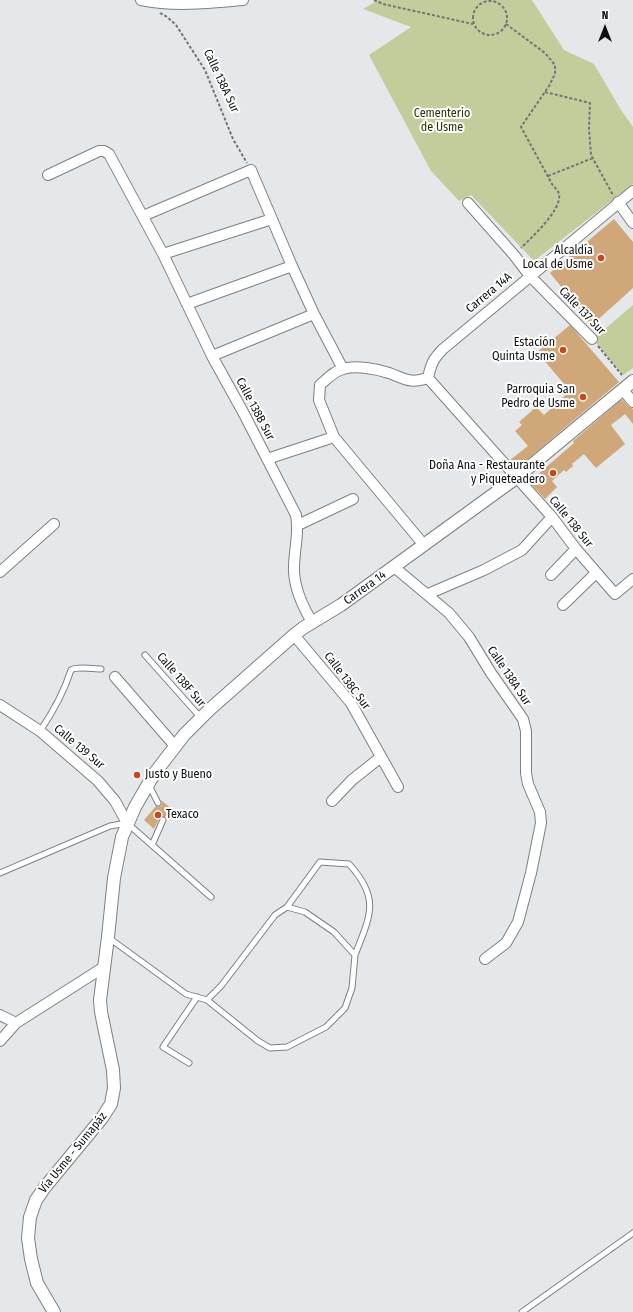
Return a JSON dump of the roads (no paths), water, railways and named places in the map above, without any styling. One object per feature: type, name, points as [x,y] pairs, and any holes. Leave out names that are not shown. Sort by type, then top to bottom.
[{"type":"street","points":[[141,0],[172,4],[200,4],[243,0]]},
{"type":"street","name":"Calle 138B Sur","points":[[48,175],[99,151],[104,151],[109,154],[143,216],[212,356],[296,515],[298,524],[294,572],[305,610],[312,622]]},
{"type":"street","points":[[143,216],[251,170],[314,314],[343,369]]},
{"type":"street","name":"Carrera 14A","points":[[428,378],[430,367],[434,358],[443,349],[633,191]]},
{"type":"street","points":[[618,202],[633,223]]},
{"type":"street","name":"Calle 137 Sur","points":[[468,203],[514,255],[530,276],[592,339]]},
{"type":"street","points":[[162,254],[272,219]]},
{"type":"street","points":[[187,304],[292,266]]},
{"type":"street","points":[[212,356],[314,314]]},
{"type":"street","points":[[424,545],[334,437],[319,400],[320,385],[331,375],[343,369],[368,368],[417,382],[428,378]]},
{"type":"street","name":"Calle 138 Sur","points":[[428,378],[552,517],[576,549],[615,594],[633,579]]},
{"type":"street","points":[[628,385],[633,402]]},
{"type":"street","name":"Carrera 14","points":[[127,823],[154,774],[175,746],[201,718],[294,635],[312,622],[341,605],[516,478],[628,385]]},
{"type":"street","points":[[267,459],[334,437]]},
{"type":"street","points":[[298,524],[353,499]]},
{"type":"street","points":[[428,594],[484,570],[522,550],[552,517]]},
{"type":"street","points":[[0,572],[54,524]]},
{"type":"street","points":[[551,574],[576,549]]},
{"type":"street","name":"Calle 138A Sur","points":[[394,567],[449,613],[469,637],[491,673],[523,719],[526,731],[527,778],[528,784],[540,812],[540,830],[531,873],[518,922],[506,943],[485,959]]},
{"type":"street","points":[[563,605],[596,573]]},
{"type":"street","name":"Calle 138C Sur","points":[[294,635],[351,703],[398,787]]},
{"type":"street","points":[[115,677],[175,746]]},
{"type":"street","name":"Calle 139 Sur","points":[[0,705],[40,731],[98,781],[115,801],[127,823]]},
{"type":"street","points":[[332,801],[352,780],[381,757]]},
{"type":"street","name":"Vía Usme - Sumapáz","points":[[54,1312],[37,1283],[30,1260],[28,1238],[30,1217],[36,1200],[45,1186],[102,1118],[111,1104],[114,1088],[113,1070],[100,1006],[101,988],[114,878],[119,849],[127,823]]},
{"type":"street","points":[[0,1041],[16,1023],[104,966]]},
{"type":"street","points":[[0,1015],[16,1023]]},
{"type":"lane","name":"Calle 138F Sur","points":[[145,655],[201,718]]},
{"type":"lane","points":[[40,731],[56,705],[66,684],[70,670],[76,667],[84,669],[101,669]]},
{"type":"lane","points":[[148,784],[158,803]]},
{"type":"lane","points":[[152,845],[163,820]]},
{"type":"lane","points":[[0,873],[92,832],[110,826],[127,823],[211,897]]},
{"type":"lane","points":[[108,937],[186,994],[207,1000],[258,1041],[270,1048],[286,1047],[326,1027],[345,1008],[352,988],[355,955],[369,920],[370,902],[366,889],[358,874],[349,864],[320,862],[287,907],[275,914],[221,986],[207,1000]]},
{"type":"lane","points":[[287,907],[305,912],[334,932],[355,955]]},
{"type":"lane","points":[[189,1063],[162,1047],[197,997]]},
{"type":"lane","points":[[522,1312],[633,1233]]},
{"type":"place","name":"Alcaldía Local de Usme","points":[[601,258]]},
{"type":"place","name":"Estación Quinta Usme","points":[[563,350]]},
{"type":"place","name":"Parroquia San Pedro de Usme","points":[[583,397]]},
{"type":"place","name":"Doña Ana - Restaurante y Piqueteadero","points":[[553,473]]},
{"type":"place","name":"Justo y Bueno","points":[[137,775]]},
{"type":"place","name":"Texaco","points":[[158,815]]},
{"type":"park label","name":"Cementerio de Usme","points":[[442,121]]}]
